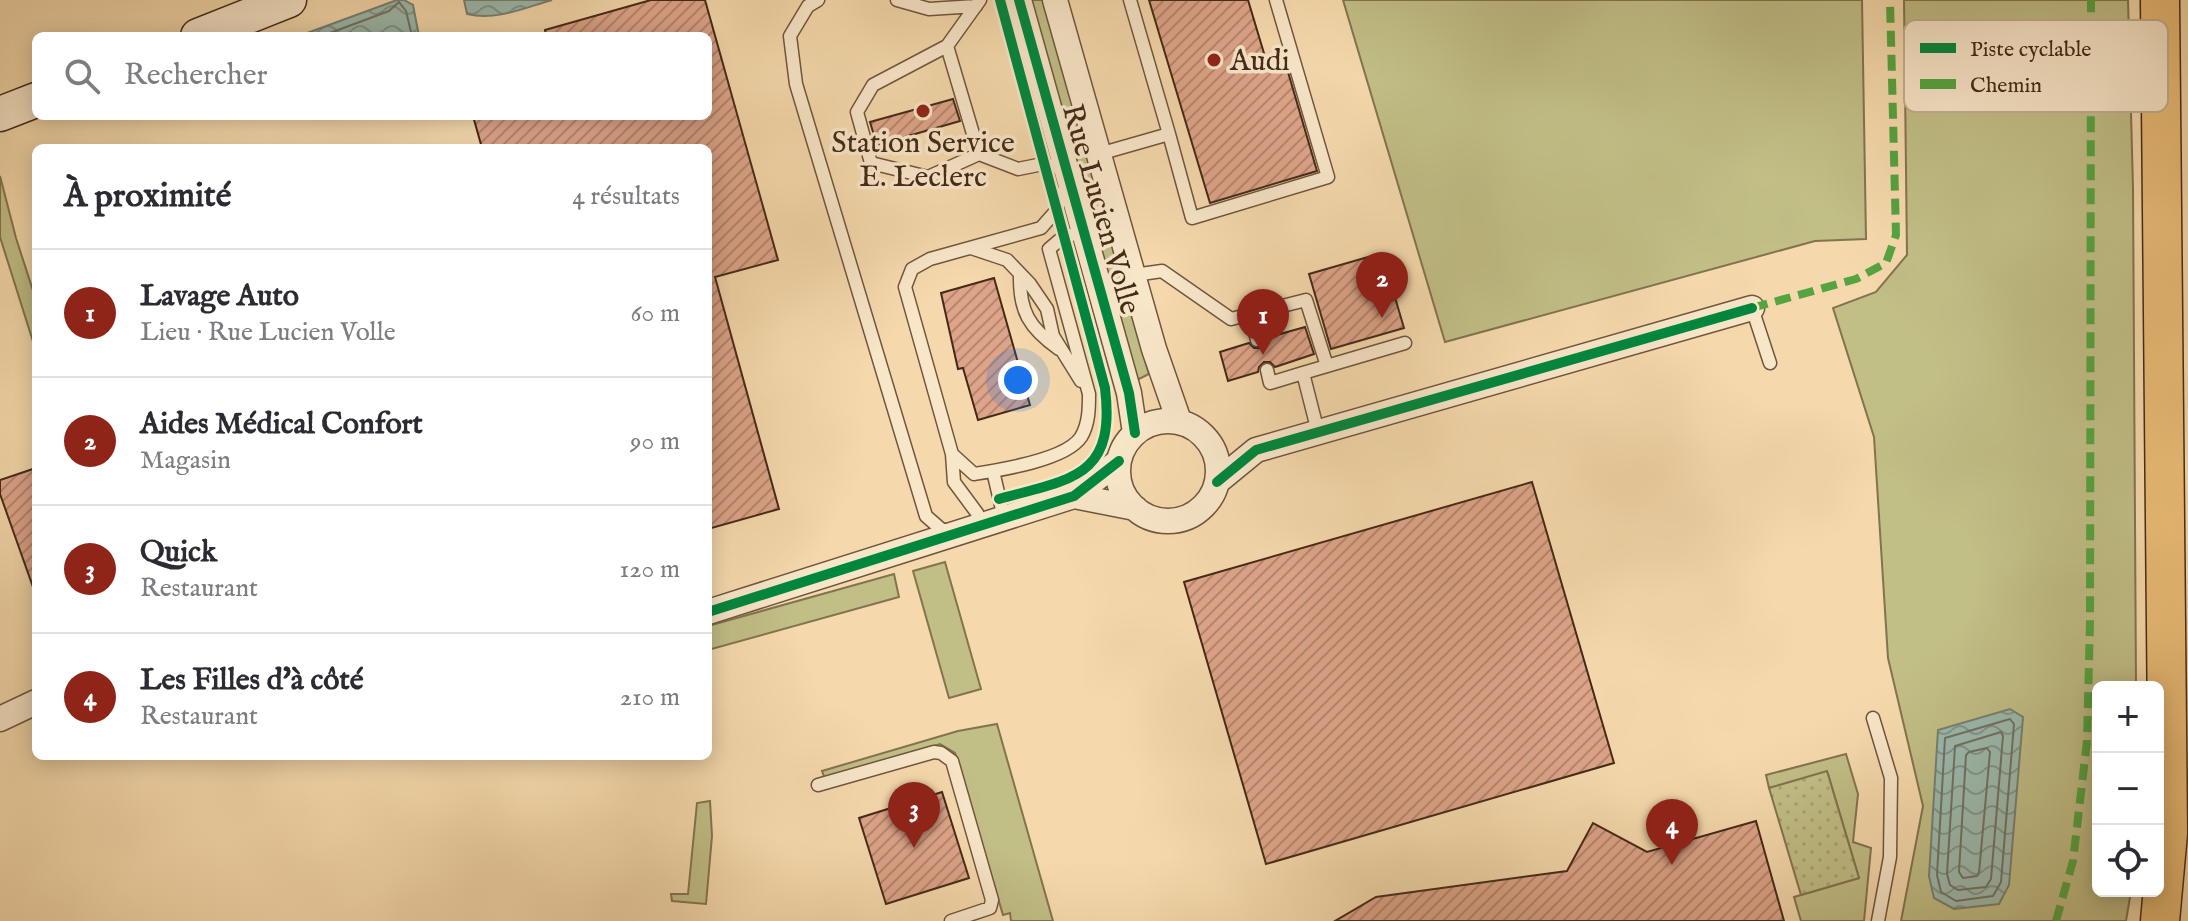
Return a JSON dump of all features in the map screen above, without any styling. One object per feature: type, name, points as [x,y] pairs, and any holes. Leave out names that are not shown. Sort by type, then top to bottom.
[{"type":"main road","points":[[208,32],[289,0]]},
{"type":"main road","points":[[2160,0],[2160,20]]},
{"type":"main road","points":[[0,114],[32,102]]},
{"type":"main road","points":[[2160,921],[2168,833],[2161,112]]},
{"type":"street","name":"Rue Lucien Volle","points":[[1019,0],[1129,393],[1135,433]]},
{"type":"street","points":[[1055,0],[1179,421]]},
{"type":"street","points":[[1217,482],[1256,450],[1752,308]]},
{"type":"street","points":[[1164,420],[1179,421],[1194,427],[1206,437],[1218,466],[1217,482],[1211,498],[1199,510],[1184,519],[1166,521],[1150,517],[1135,508],[1124,495],[1118,478],[1119,461],[1125,445],[1148,424],[1164,420]]},
{"type":"street","points":[[1206,437],[1256,450]]},
{"type":"street","points":[[712,611],[1074,496],[1119,461]]},
{"type":"street","points":[[1074,496],[1135,508]]},
{"type":"street","points":[[0,719],[32,704]]},
{"type":"lane","points":[[818,0],[808,6],[790,36],[796,84],[926,516],[942,530],[984,524]]},
{"type":"lane","points":[[897,0],[929,9],[978,3]]},
{"type":"lane","points":[[1130,0],[1192,218],[1328,177],[1276,0]]},
{"type":"lane","points":[[978,3],[947,46],[873,85],[857,112],[871,163],[928,177],[979,154],[1018,169],[1043,164],[1067,174],[1056,211],[1041,228],[930,259],[912,269],[905,287],[952,454],[954,482],[984,524]]},
{"type":"lane","points":[[947,46],[979,154]]},
{"type":"lane","points":[[1099,154],[1169,134]]},
{"type":"lane","points":[[952,454],[974,474],[1053,456],[1080,439],[1089,415],[1089,394],[1049,249],[1063,237],[1083,232]]},
{"type":"lane","points":[[970,248],[1007,260],[1020,274],[1047,309],[1053,336],[1089,394]]},
{"type":"lane","points":[[1134,275],[1162,271],[1231,319],[1306,300],[1327,366]]},
{"type":"lane","points":[[1020,274],[1020,290],[1027,320],[1043,338],[1062,350]]},
{"type":"lane","points":[[1752,308],[1770,363]]},
{"type":"lane","points":[[1250,314],[1257,340]]},
{"type":"lane","points":[[1267,370],[1270,383],[1405,343]]},
{"type":"lane","points":[[1303,373],[1318,432]]},
{"type":"lane","points":[[984,524],[993,471]]},
{"type":"lane","points":[[1873,718],[1891,778],[1890,857],[1878,921]]},
{"type":"lane","points":[[818,785],[934,752],[948,756],[992,900],[990,908],[982,913],[951,921]]},
{"type":"shaded area","points":[[1026,0],[1043,0],[1149,374],[1135,381]]},
{"type":"shaded area","points":[[1343,0],[1862,0],[1866,239],[1815,241],[1445,342]]},
{"type":"shaded area","points":[[1904,0],[2128,0],[2129,20],[1904,20]]},
{"type":"shaded area","points":[[1905,112],[2131,112],[2136,681],[2092,681],[2092,897],[2130,897],[2126,921],[1901,921],[1923,806],[1888,658],[1874,437],[1833,308],[1876,292],[1907,255]]},
{"type":"shaded area","points":[[0,176],[32,288],[32,338],[0,237]]},
{"type":"shaded area","points":[[945,562],[981,689],[949,698],[913,571]]},
{"type":"shaded area","points":[[894,574],[899,597],[712,649],[712,625]]},
{"type":"shaded area","points":[[997,724],[1053,921],[1011,921],[1010,913],[1003,915],[955,753],[940,744],[825,779],[822,771],[958,731]]},
{"type":"shaded area","points":[[1846,754],[1858,794],[1853,842],[1871,848],[1864,921],[1801,921],[1794,897],[1859,878],[1828,774],[1769,788],[1766,775]]},
{"type":"shaded area","points":[[1827,771],[1859,878],[1801,895],[1769,788]]},
{"type":"shaded area","points":[[710,801],[712,836],[706,904],[672,901],[671,894],[688,894],[697,803]]},
{"type":"water","points":[[404,0],[413,5],[418,32],[310,32]]},
{"type":"water","points":[[464,0],[552,0],[510,13],[478,16],[467,14]]},
{"type":"water","points":[[2010,709],[2023,717],[2009,885],[1999,904],[1954,909],[1934,898],[1929,876],[1938,730]]},
{"type":"building","points":[[651,0],[705,0],[778,260],[715,277],[779,509],[712,528],[712,144],[481,144],[474,120],[712,120],[712,32],[545,30]]},
{"type":"building","points":[[1149,0],[1248,0],[1266,60],[1283,55],[1317,171],[1210,203]]},
{"type":"building","points":[[953,99],[960,121],[877,145],[870,122]]},
{"type":"building","points":[[1382,253],[1404,328],[1331,349],[1309,274]]},
{"type":"building","points":[[994,278],[1030,405],[978,420],[963,368],[958,369],[941,293]]},
{"type":"building","points":[[1305,327],[1314,354],[1275,367],[1270,362],[1264,362],[1258,372],[1228,381],[1220,352],[1249,343],[1254,348],[1260,348],[1266,338]]},
{"type":"building","points":[[32,469],[32,584],[0,494],[0,480]]},
{"type":"building","points":[[1532,482],[1614,763],[1266,864],[1184,582]]},
{"type":"building","points":[[942,792],[969,878],[886,904],[859,818]]},
{"type":"building","points":[[1756,821],[1784,921],[1335,921],[1376,897],[1567,871],[1593,823],[1647,852]]},
{"type":"marked path","points":[[1752,308],[1856,279],[1886,263],[1896,235],[1890,0]]},
{"type":"marked path","points":[[2091,0],[2091,20]]},
{"type":"marked path","points":[[2056,921],[2073,861],[2087,741],[2091,112]]},
{"type":"cycle path","points":[[999,499],[1047,486],[1083,470],[1095,457],[1103,440],[1107,418],[1105,388],[1000,0]]},
{"type":"cycle path","points":[[1019,0],[1129,393],[1135,433]]},
{"type":"cycle path","points":[[1217,482],[1256,450],[1752,308]]},
{"type":"cycle path","points":[[712,611],[1074,496],[1119,461]]},
{"type":"place","name":"Audi","points":[[1214,60]]},
{"type":"place","name":"Station Service E. Leclerc","points":[[923,111]]},
{"type":"place","name":"Aides Médical Confort","points":[[1382,318]]},
{"type":"place","name":"Lavage Auto","points":[[1263,355]]},
{"type":"place","name":"Quick","points":[[914,848]]},
{"type":"place","name":"Les Filles d'à côté","points":[[1672,865]]}]
